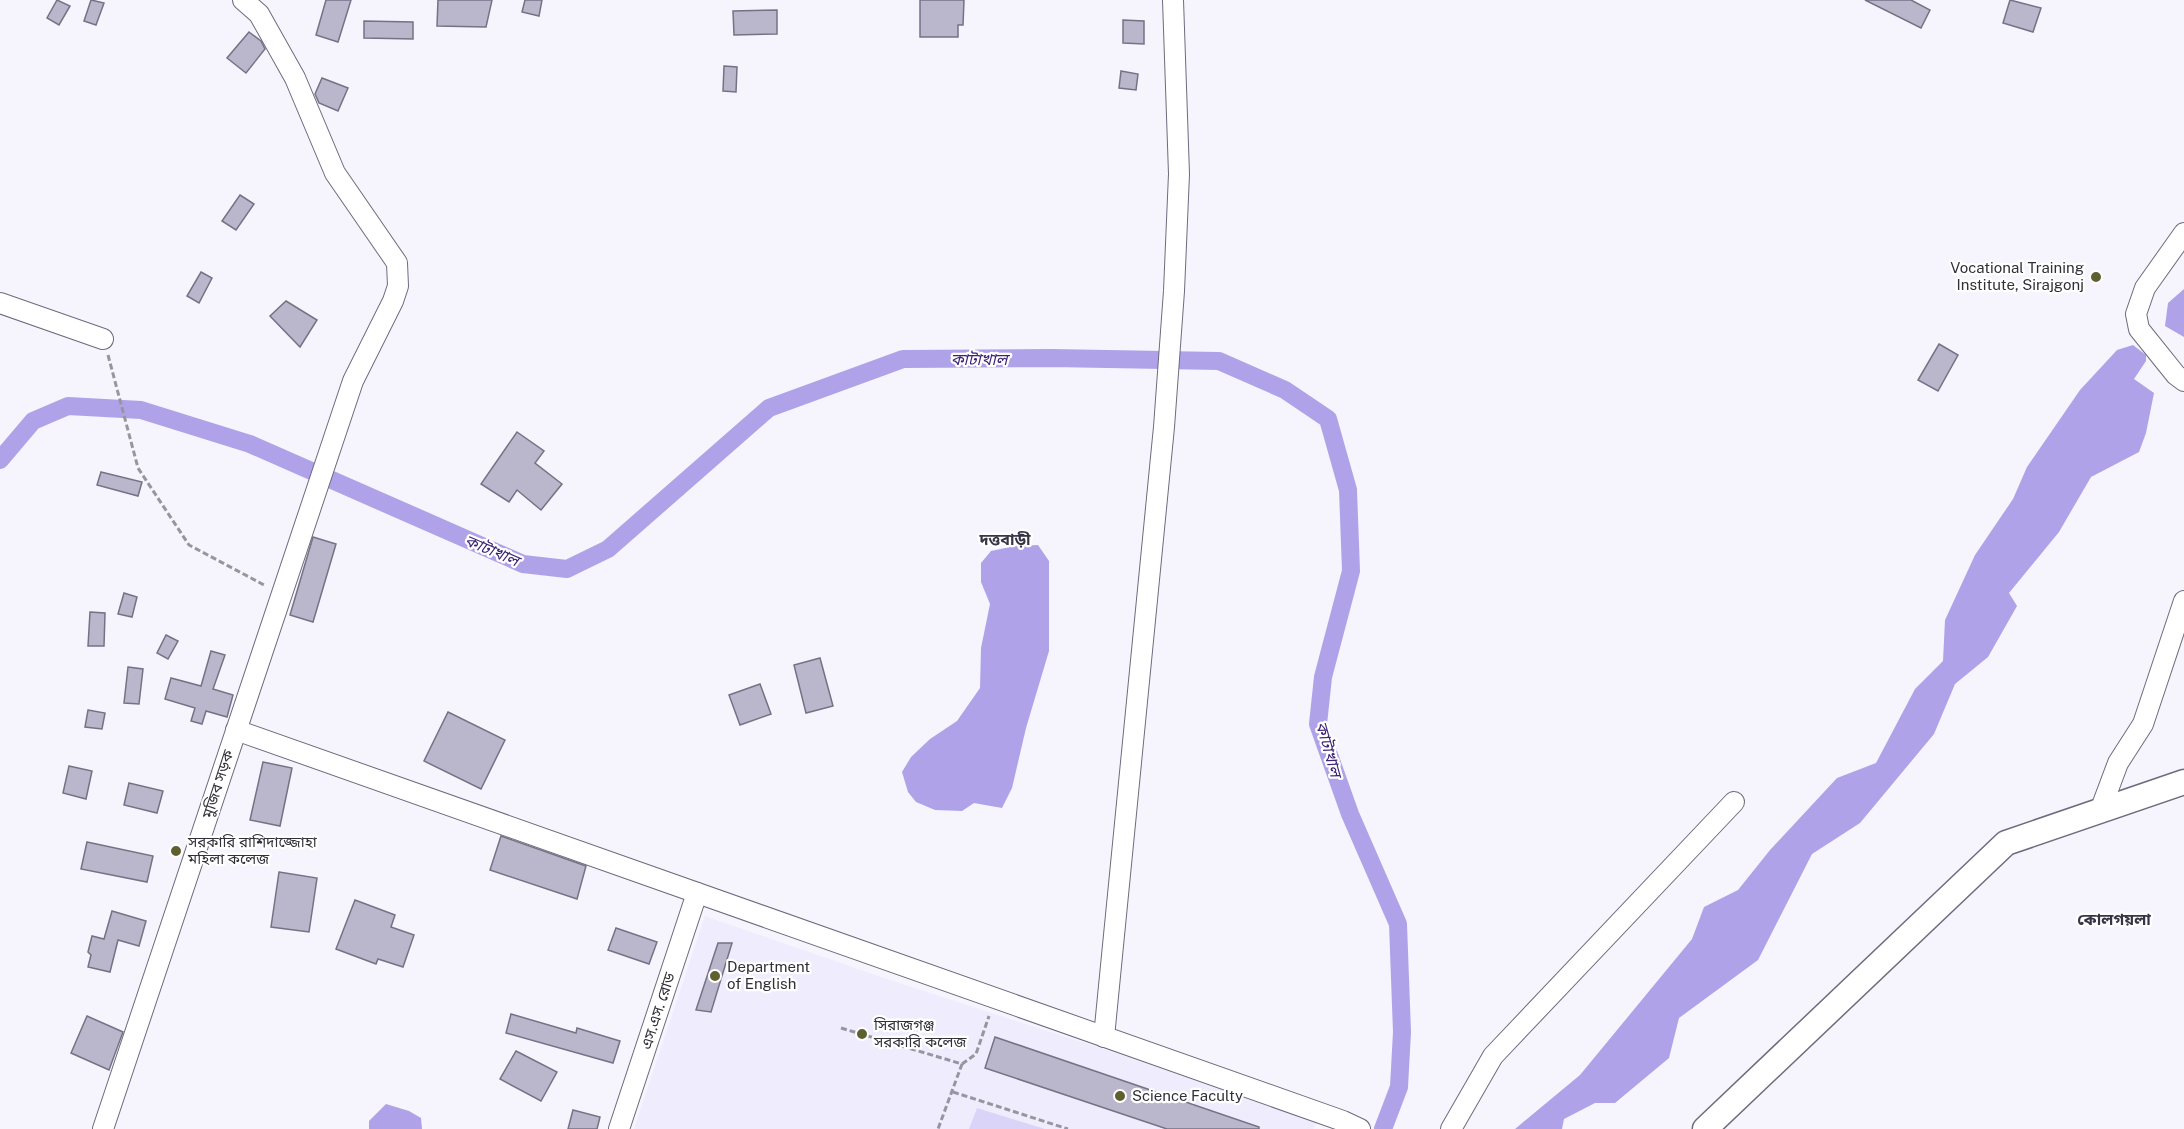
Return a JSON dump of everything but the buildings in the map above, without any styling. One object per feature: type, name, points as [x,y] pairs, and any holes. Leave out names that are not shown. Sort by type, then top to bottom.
[{"type":"street","name":"মুজিব সড়ক","points":[[103,1129],[353,381],[393,301],[398,286],[398,263],[335,173],[295,78],[259,14],[243,0]]},
{"type":"street","points":[[1104,1037],[1164,427],[1174,291],[1179,174],[1173,0]]},
{"type":"street","points":[[2184,232],[2145,288],[2136,314],[2139,329],[2176,375],[2184,381]]},
{"type":"street","points":[[0,303],[103,339]]},
{"type":"street","points":[[2100,811],[2118,762],[2144,724],[2184,601]]},
{"type":"street","points":[[236,730],[1351,1125]]},
{"type":"street","points":[[1705,1129],[2006,843],[2184,782]]},
{"type":"street","points":[[1451,1129],[1493,1056],[1734,802]]},
{"type":"street","name":"এস.এস. রোড","points":[[619,1129],[697,893]]},
{"type":"path","points":[[103,339],[138,468],[189,544],[282,595]]},
{"type":"path","points":[[938,1129],[962,1064],[976,1054],[996,999]]},
{"type":"path","points":[[841,1028],[962,1064]]},
{"type":"path","points":[[953,1092],[1068,1129]]},
{"type":"shaded area","points":[[2184,289],[2184,337],[2165,326],[2168,303]]},
{"type":"shaded area","points":[[2133,345],[2146,355],[2146,361],[2134,379],[2154,393],[2146,433],[2139,452],[2091,477],[2059,532],[2009,593],[2017,606],[1988,657],[1955,684],[1934,734],[1860,823],[1812,854],[1758,960],[1679,1018],[1669,1058],[1615,1103],[1595,1103],[1564,1119],[1562,1129],[1515,1129],[1580,1075],[1692,939],[1704,907],[1738,890],[1770,850],[1837,778],[1876,763],[1915,689],[1943,661],[1945,620],[1975,555],[2013,499],[2027,467],[2080,390],[2117,350]]},
{"type":"shaded area","points":[[1038,545],[1049,561],[1049,651],[1026,728],[1012,788],[1002,808],[974,803],[962,811],[935,810],[916,802],[908,792],[902,772],[911,757],[930,739],[957,721],[980,688],[981,648],[990,604],[981,582],[981,563],[991,551],[1015,546]]},
{"type":"shaded area","name":"সিরাজগঞ্জ সরকারি কলেজ","points":[[705,916],[1317,1122],[1313,1129],[634,1129]]},
{"type":"shaded area","points":[[386,1104],[409,1111],[421,1118],[422,1129],[369,1129],[369,1121]]},
{"type":"shaded area","points":[[977,1108],[1045,1129],[969,1129]]},
{"type":"waterway","name":"কাটাখাল","points":[[0,460],[33,421],[68,406],[141,410],[250,444],[523,564],[567,569],[608,549],[769,408],[903,359],[1052,358],[1219,361],[1285,390],[1328,419],[1348,490],[1351,571],[1323,677],[1318,724],[1350,814],[1398,924],[1402,1032],[1399,1087],[1383,1129]]},
{"type":"place","name":"Vocational Training Institute, Sirajgonj","points":[[2096,277]]},
{"type":"place","name":"সরকারি রাশিদাজ্জোহা মহিলা কলেজ","points":[[176,851]]},
{"type":"place","name":"Department of English","points":[[715,976]]},
{"type":"place","name":"সিরাজগঞ্জ সরকারি কলেজ","points":[[862,1034]]},
{"type":"place","name":"Science Faculty","points":[[1120,1096]]},
{"type":"district","name":"দত্তবাড়ী","points":[[1005,539]]},
{"type":"district","name":"কোলগয়লা","points":[[2114,919]]}]
